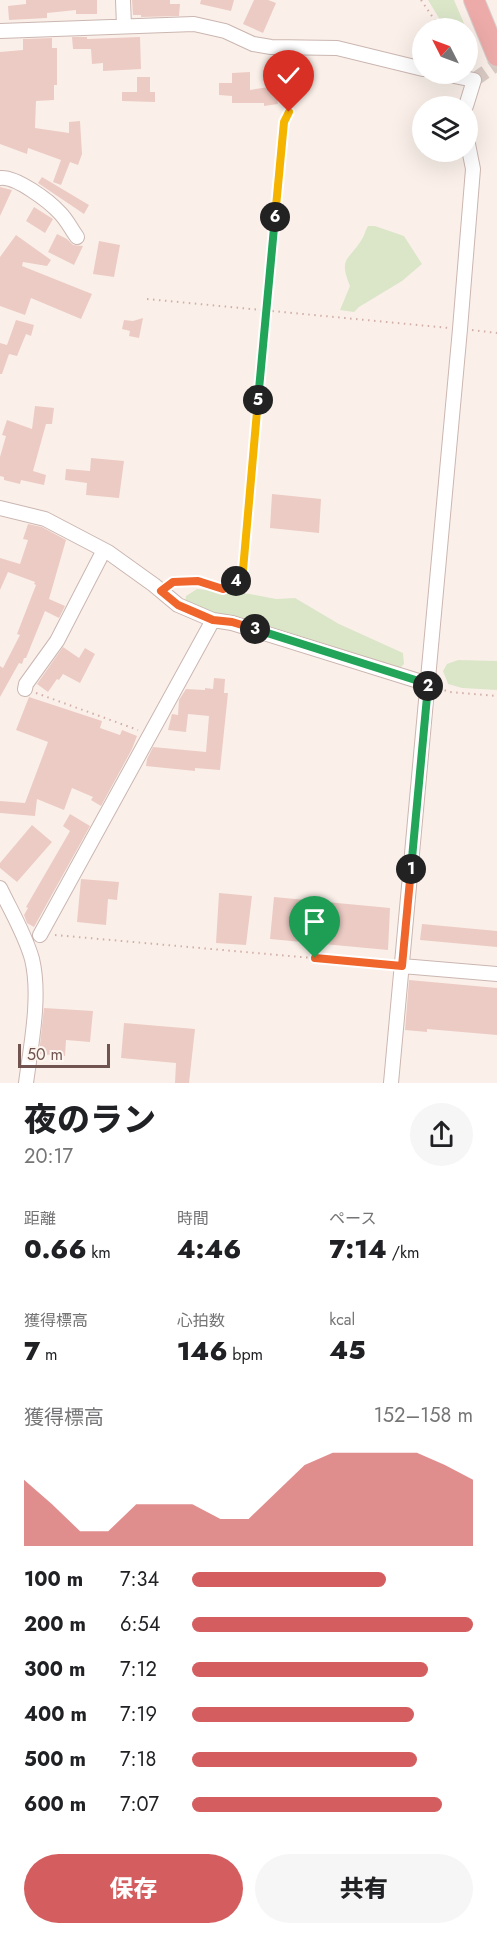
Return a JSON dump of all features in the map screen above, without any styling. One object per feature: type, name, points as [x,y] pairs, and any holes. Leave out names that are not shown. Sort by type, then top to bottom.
[{"type":"highway","points":[[474,0],[497,56]]},
{"type":"street","points":[[123,0],[124,26]]},
{"type":"street","points":[[0,31],[194,24],[225,31],[253,44],[271,47],[337,48],[412,66]]},
{"type":"street","points":[[391,1083],[460,329],[471,162]]},
{"type":"street","points":[[0,178],[4,177],[18,183],[38,195],[60,213],[77,237]]},
{"type":"street","points":[[0,508],[45,519],[104,550],[178,605],[213,620],[232,622],[428,684]]},
{"type":"street","points":[[25,689],[26,684],[57,641],[104,550]]},
{"type":"street","points":[[40,935],[213,620]]},
{"type":"street","points":[[0,888],[23,934],[32,960],[36,985],[26,1083]]},
{"type":"street","points":[[402,966],[497,974]]},
{"type":"path","points":[[421,0],[433,18]]},
{"type":"path","points":[[161,591],[173,582],[198,581],[223,589],[235,583],[243,570],[284,122],[289,112],[271,47]]},
{"type":"path","points":[[147,299],[497,333]]},
{"type":"path","points":[[428,684],[449,692],[497,696]]},
{"type":"path","points":[[25,689],[150,734]]},
{"type":"path","points":[[40,935],[402,966]]},
{"type":"green space","points":[[428,0],[454,0],[462,18],[439,18]]},
{"type":"green space","points":[[368,226],[375,226],[404,236],[422,264],[402,281],[354,312],[340,310],[350,286],[345,264]]},
{"type":"green space","points":[[197,589],[276,599],[295,598],[339,624],[403,653],[404,664],[400,668],[224,617],[185,603],[186,596]]},
{"type":"green space","points":[[458,660],[497,661],[497,690],[462,688],[448,684],[443,671],[447,664]]},
{"type":"building","points":[[26,0],[97,0],[97,14],[76,14],[76,10],[47,13],[47,18],[9,20],[8,6],[26,4]]},
{"type":"building","points":[[132,0],[170,0],[170,4],[180,4],[179,16],[141,17],[141,15],[133,15]]},
{"type":"building","points":[[201,0],[234,0],[231,11],[200,4]]},
{"type":"building","points":[[254,0],[268,0],[276,3],[263,33],[243,24]]},
{"type":"building","points":[[72,37],[87,37],[87,39],[140,37],[141,69],[103,71],[103,63],[92,64],[91,49],[73,49]]},
{"type":"building","points":[[52,38],[52,48],[57,48],[57,85],[54,85],[54,100],[36,101],[35,128],[69,133],[69,122],[80,121],[82,154],[78,165],[70,162],[61,185],[53,182],[61,160],[28,148],[27,154],[0,144],[0,52],[23,50],[23,39]]},
{"type":"building","points":[[250,72],[250,90],[275,86],[278,104],[264,106],[264,103],[232,103],[232,96],[219,95],[219,83],[232,83],[232,73]]},
{"type":"building","points":[[137,77],[150,77],[150,92],[155,92],[155,102],[122,101],[122,92],[137,92]]},
{"type":"building","points":[[42,177],[89,205],[84,214],[38,183]]},
{"type":"building","points":[[0,187],[12,190],[0,216]]},
{"type":"building","points":[[34,207],[53,219],[45,233],[26,221]]},
{"type":"building","points":[[57,234],[73,245],[83,246],[74,265],[48,252]]},
{"type":"building","points":[[16,235],[51,260],[47,266],[23,262],[22,266],[92,294],[81,319],[31,298],[25,315],[0,306],[0,257]]},
{"type":"building","points":[[99,241],[120,245],[114,277],[93,274]]},
{"type":"building","points":[[143,318],[139,338],[129,336],[130,331],[122,329],[124,320],[133,321]]},
{"type":"building","points":[[16,320],[34,325],[31,336],[26,334],[17,356],[9,354],[2,374],[0,374],[0,343],[7,345]]},
{"type":"building","points":[[35,406],[54,408],[52,424],[46,424],[33,471],[46,475],[44,485],[21,480],[20,484],[4,480],[4,477],[0,476],[0,457],[6,436],[2,435],[7,420],[32,429]]},
{"type":"building","points":[[91,458],[124,461],[119,498],[86,495],[87,483],[65,480],[66,469],[90,471]]},
{"type":"building","points":[[272,494],[321,499],[319,533],[270,528]]},
{"type":"building","points":[[28,524],[42,527],[66,540],[49,599],[65,606],[59,618],[45,611],[26,658],[22,664],[19,663],[0,697],[0,666],[3,668],[20,635],[17,634],[36,585],[35,582],[8,572],[0,590],[0,558],[20,564],[28,540],[23,539]]},
{"type":"building","points":[[63,647],[79,658],[85,648],[95,654],[80,683],[63,674],[48,692],[37,684]]},
{"type":"building","points":[[214,678],[225,679],[224,693],[228,693],[220,770],[195,768],[195,771],[146,766],[153,747],[206,752],[209,716],[188,714],[186,732],[168,730],[172,714],[178,715],[179,700],[186,689],[213,689]]},
{"type":"building","points":[[29,697],[102,721],[100,728],[120,735],[122,730],[137,736],[101,806],[91,800],[93,797],[72,788],[64,810],[37,799],[35,816],[0,813],[0,801],[25,803],[48,742],[16,730]]},
{"type":"building","points":[[70,814],[90,826],[34,927],[27,923],[24,915],[28,908],[26,907],[70,831],[63,826]]},
{"type":"building","points":[[32,825],[52,842],[17,882],[0,868],[0,863]]},
{"type":"building","points":[[81,879],[119,882],[117,900],[108,899],[106,925],[77,922]]},
{"type":"building","points":[[219,893],[252,896],[246,945],[216,943]]},
{"type":"building","points":[[274,897],[390,908],[388,950],[270,939]]},
{"type":"building","points":[[422,924],[497,931],[497,947],[420,940]]},
{"type":"building","points":[[409,980],[497,988],[497,1035],[427,1029],[427,1032],[405,1030]]},
{"type":"building","points":[[44,1008],[93,1011],[90,1042],[66,1040],[65,1056],[39,1054]]},
{"type":"building","points":[[124,1023],[195,1029],[189,1083],[175,1083],[176,1063],[121,1058]]},
{"type":"tunnel","points":[[478,77],[497,64]]},
{"type":"route","points":[[289,112],[284,122],[243,570],[235,583],[223,589],[198,581],[173,582],[161,591],[178,605],[213,620],[232,622],[428,684],[402,966],[315,958]]}]
